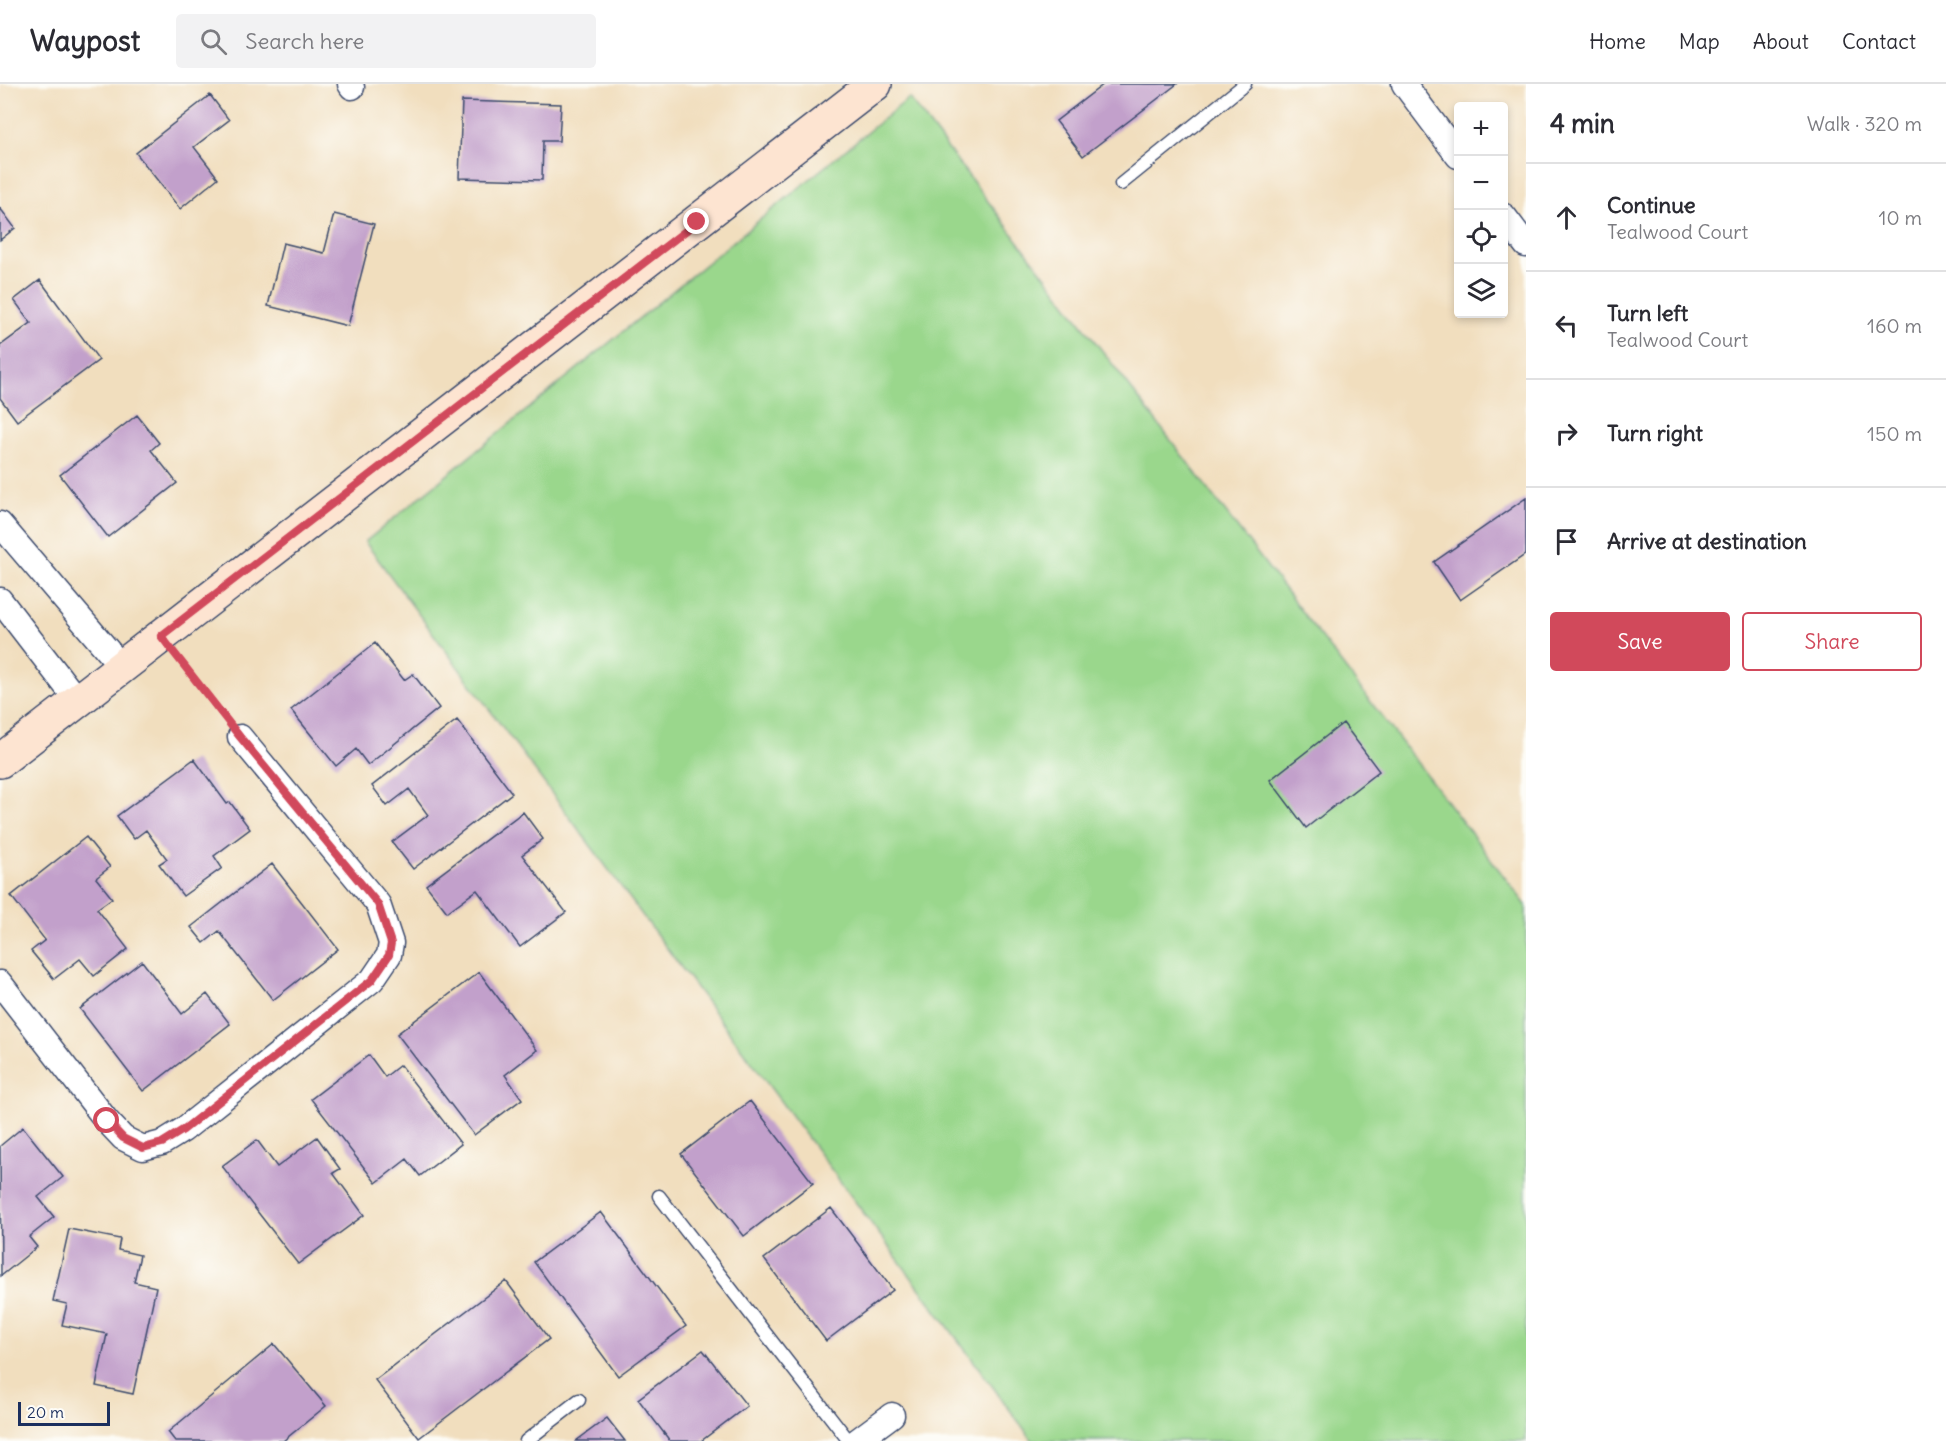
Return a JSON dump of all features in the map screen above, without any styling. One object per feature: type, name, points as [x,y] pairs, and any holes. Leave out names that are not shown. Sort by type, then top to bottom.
[{"type":"main road","points":[[0,761],[875,84]]},
{"type":"street","points":[[1404,84],[1454,151]]},
{"type":"street","points":[[1508,222],[1526,245]]},
{"type":"street","points":[[0,524],[121,666]]},
{"type":"street","points":[[0,600],[78,700]]},
{"type":"street","points":[[0,983],[107,1121],[123,1138],[143,1148],[162,1143],[183,1130],[372,980],[389,955],[391,943],[378,904],[240,737]]},
{"type":"street","points":[[857,1441],[892,1415]]},
{"type":"lane","points":[[1121,184],[1245,84]]},
{"type":"lane","points":[[659,1196],[849,1441]]},
{"type":"lane","points":[[526,1441],[579,1400]]},
{"type":"path","points":[[161,636],[240,737]]},
{"type":"green space","points":[[909,98],[1526,905],[1526,1441],[1033,1441],[365,542]]},
{"type":"building","points":[[1104,84],[1177,84],[1083,156],[1056,121]]},
{"type":"building","points":[[210,95],[229,120],[194,147],[218,178],[180,209],[136,153]]},
{"type":"building","points":[[462,101],[561,104],[559,141],[543,141],[542,180],[459,178]]},
{"type":"building","points":[[0,208],[15,228],[0,240]]},
{"type":"building","points":[[334,214],[374,224],[348,326],[268,306],[283,243],[324,253]]},
{"type":"building","points":[[40,280],[99,360],[17,421],[0,398],[0,346],[31,323],[14,300]]},
{"type":"building","points":[[137,415],[159,443],[151,450],[177,483],[108,537],[60,475]]},
{"type":"building","points":[[1526,498],[1526,554],[1460,600],[1434,562]]},
{"type":"building","points":[[375,643],[404,680],[413,674],[439,708],[368,765],[356,749],[336,766],[291,710]]},
{"type":"building","points":[[457,720],[512,793],[413,869],[392,842],[428,815],[409,789],[387,806],[372,786]]},
{"type":"building","points":[[1343,723],[1379,771],[1306,828],[1270,780]]},
{"type":"building","points":[[194,759],[227,804],[230,802],[250,829],[214,856],[222,868],[183,896],[159,864],[167,859],[146,830],[134,839],[117,816]]},
{"type":"building","points":[[523,812],[543,839],[522,855],[566,912],[520,947],[477,890],[447,912],[426,885]]},
{"type":"building","points":[[86,837],[110,867],[96,878],[112,898],[97,909],[128,949],[94,976],[80,959],[54,979],[31,951],[45,940],[11,896]]},
{"type":"building","points":[[272,864],[338,949],[273,1000],[219,931],[204,943],[191,927]]},
{"type":"building","points":[[142,961],[182,1014],[207,994],[230,1024],[143,1091],[80,1009]]},
{"type":"building","points":[[479,972],[537,1050],[505,1075],[522,1099],[474,1135],[397,1034]]},
{"type":"building","points":[[369,1055],[385,1077],[400,1065],[461,1144],[420,1176],[407,1159],[376,1183],[311,1099]]},
{"type":"building","points":[[750,1101],[813,1183],[744,1236],[681,1154]]},
{"type":"building","points":[[23,1127],[63,1177],[38,1197],[54,1217],[29,1237],[37,1247],[1,1276],[0,1146]]},
{"type":"building","points":[[317,1137],[340,1169],[333,1173],[364,1215],[298,1264],[222,1166],[257,1140],[277,1167]]},
{"type":"building","points":[[831,1208],[893,1290],[826,1341],[764,1259]]},
{"type":"building","points":[[601,1212],[686,1326],[618,1376],[534,1262]]},
{"type":"building","points":[[69,1229],[120,1239],[118,1250],[140,1255],[134,1282],[156,1287],[133,1394],[96,1386],[107,1334],[62,1325],[67,1304],[53,1301]]},
{"type":"building","points":[[506,1281],[549,1339],[419,1438],[375,1380]]},
{"type":"building","points":[[274,1344],[326,1406],[283,1441],[175,1441],[168,1432]]},
{"type":"building","points":[[703,1350],[747,1406],[701,1441],[670,1441],[638,1399]]},
{"type":"building","points":[[607,1418],[625,1441],[576,1441]]},
{"type":"route","points":[[107,1121],[123,1138],[143,1148],[162,1143],[183,1130],[372,980],[389,955],[391,943],[378,904],[240,737],[161,636],[697,222]]}]
